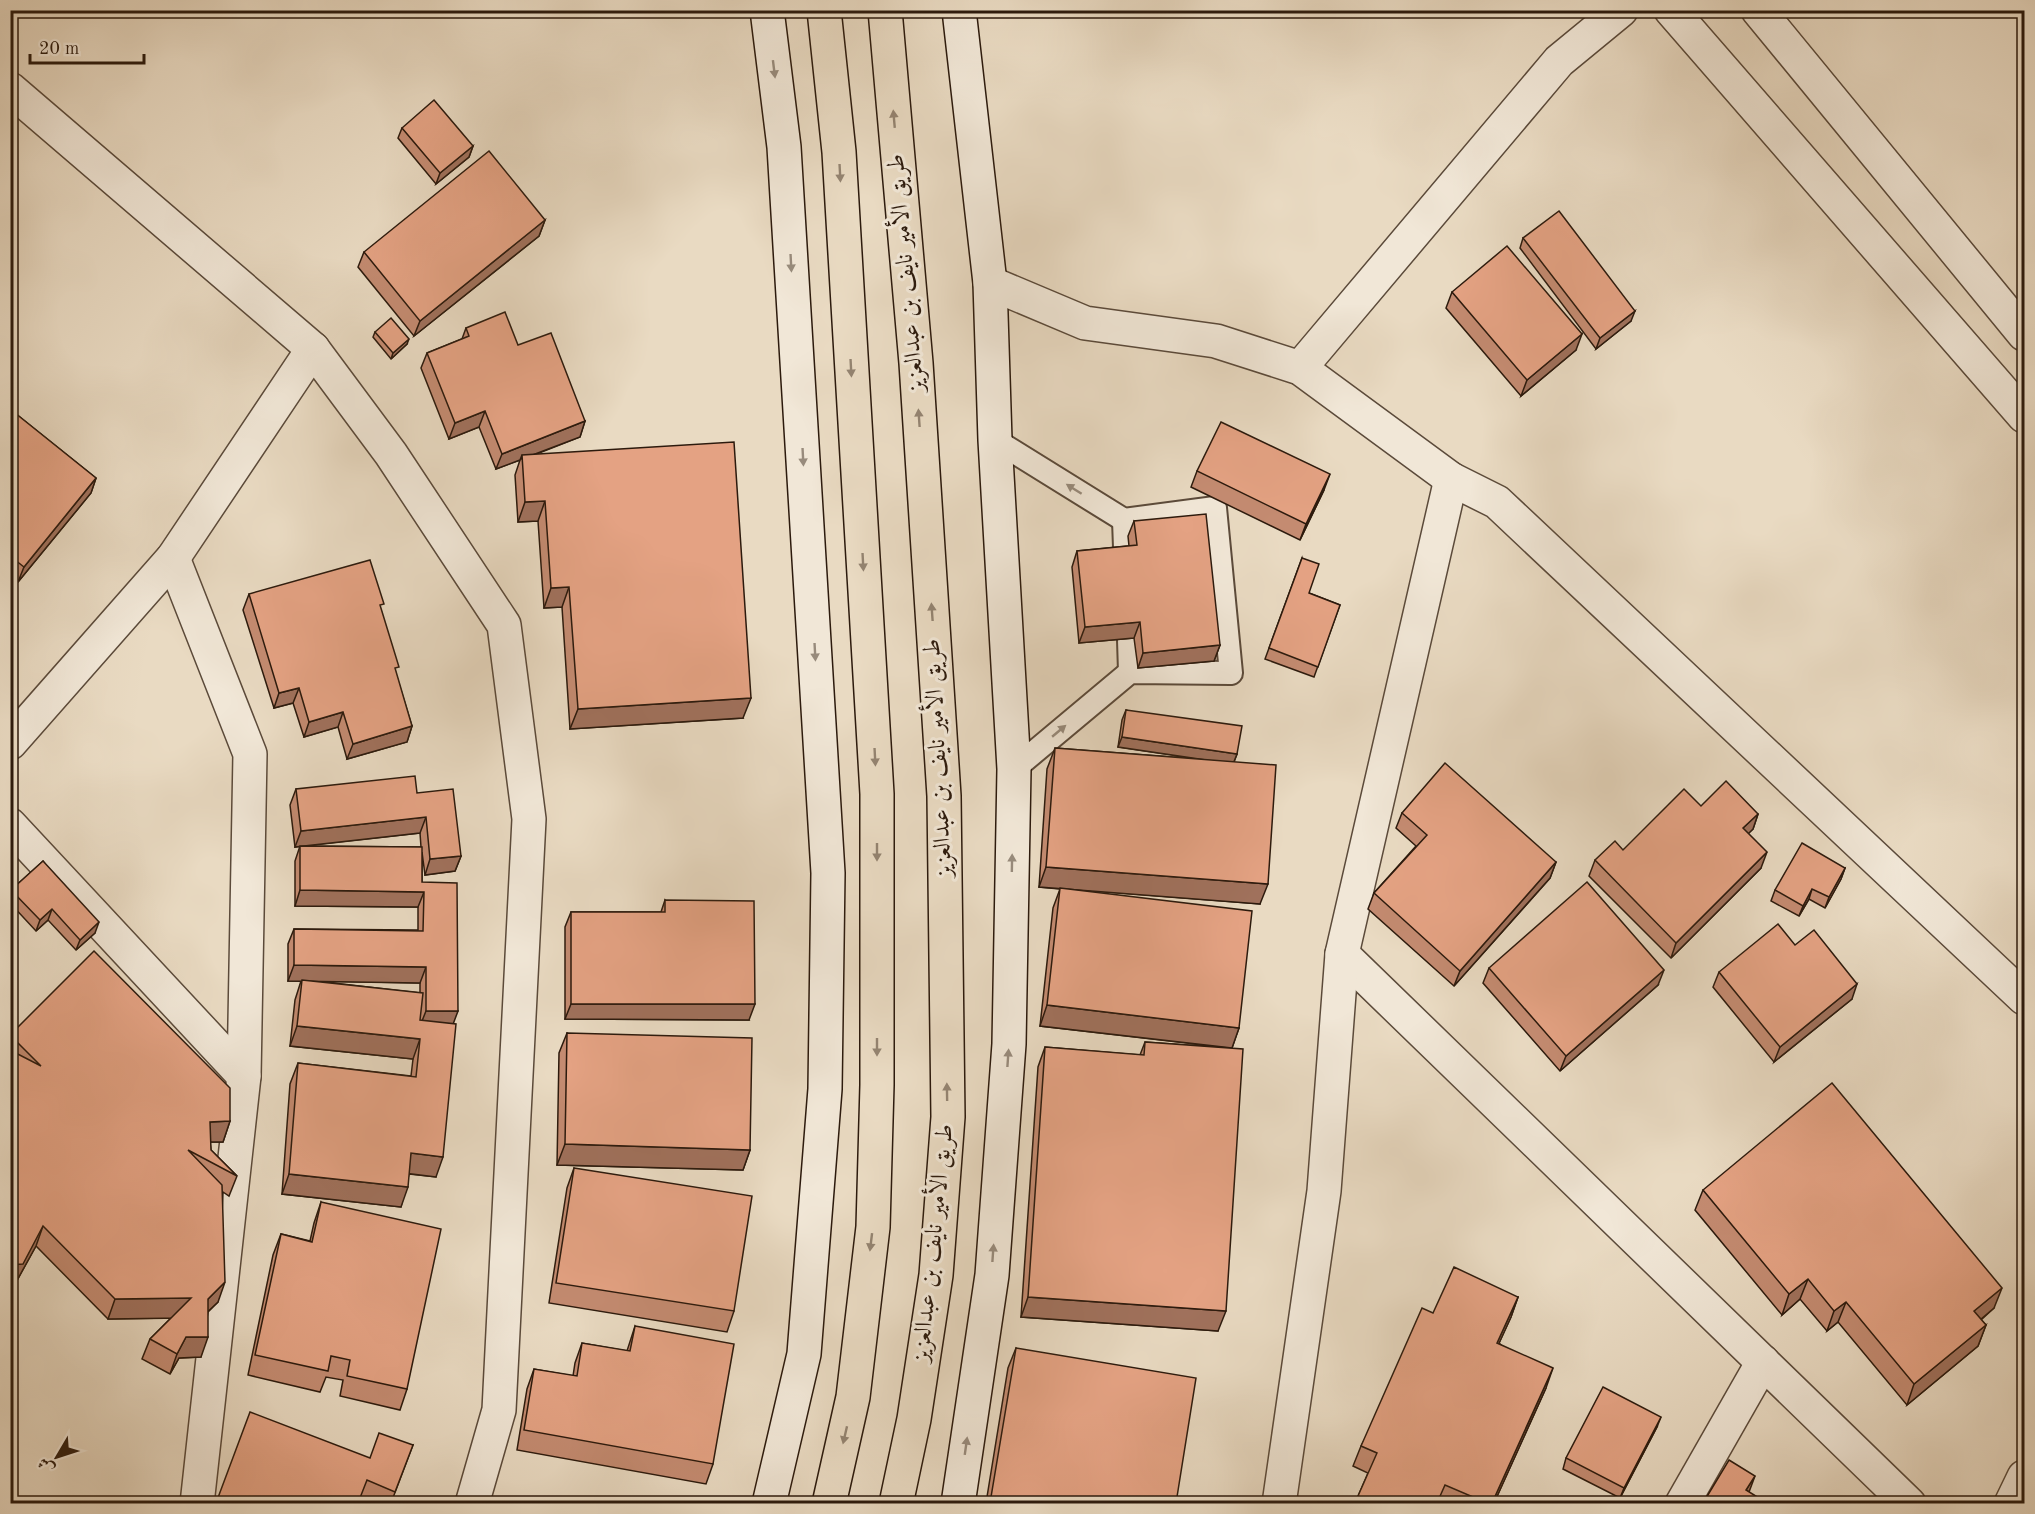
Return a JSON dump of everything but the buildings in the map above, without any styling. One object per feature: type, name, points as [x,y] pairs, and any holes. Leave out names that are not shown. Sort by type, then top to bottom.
[{"type":"main road","points":[[824,10],[839,152],[877,794],[877,1085],[873,1227],[853,1397],[829,1503]]},
{"type":"main road","name":"طريق الأمير نايف بن عبدالعزيز","points":[[885,10],[916,363],[944,796],[948,1117],[936,1275],[914,1419],[896,1503]]},
{"type":"street","points":[[767,10],[784,147],[828,873],[825,1089],[804,1354],[769,1503]]},
{"type":"street","points":[[958,1503],[992,1275],[1009,1044],[1014,769],[995,440],[990,283],[959,10]]},
{"type":"street","points":[[1300,368],[1558,61],[1621,10]]},
{"type":"street","points":[[1671,10],[2025,416]]},
{"type":"street","points":[[1758,10],[2025,334]]},
{"type":"street","points":[[10,89],[313,349],[391,454],[504,624],[529,819],[499,1410],[472,1503]]},
{"type":"street","points":[[990,283],[1086,323],[1216,341],[1300,368],[1452,479],[1497,502],[2025,998]]},
{"type":"street","points":[[10,743],[173,558],[313,349]]},
{"type":"street","points":[[1279,1503],[1324,1191],[1342,954],[1452,479]]},
{"type":"street","points":[[173,558],[250,754],[244,1076],[197,1503]]},
{"type":"street","points":[[10,825],[244,1076]]},
{"type":"street","points":[[1342,954],[1909,1503]]},
{"type":"street","points":[[1682,1503],[1763,1362]]},
{"type":"street","points":[[2011,1503],[2025,1477]]},
{"type":"lane","points":[[995,440],[1124,520],[1215,508],[1231,673],[1130,672],[1014,769]]},
{"type":"lane","points":[[1124,520],[1130,672]]}]
